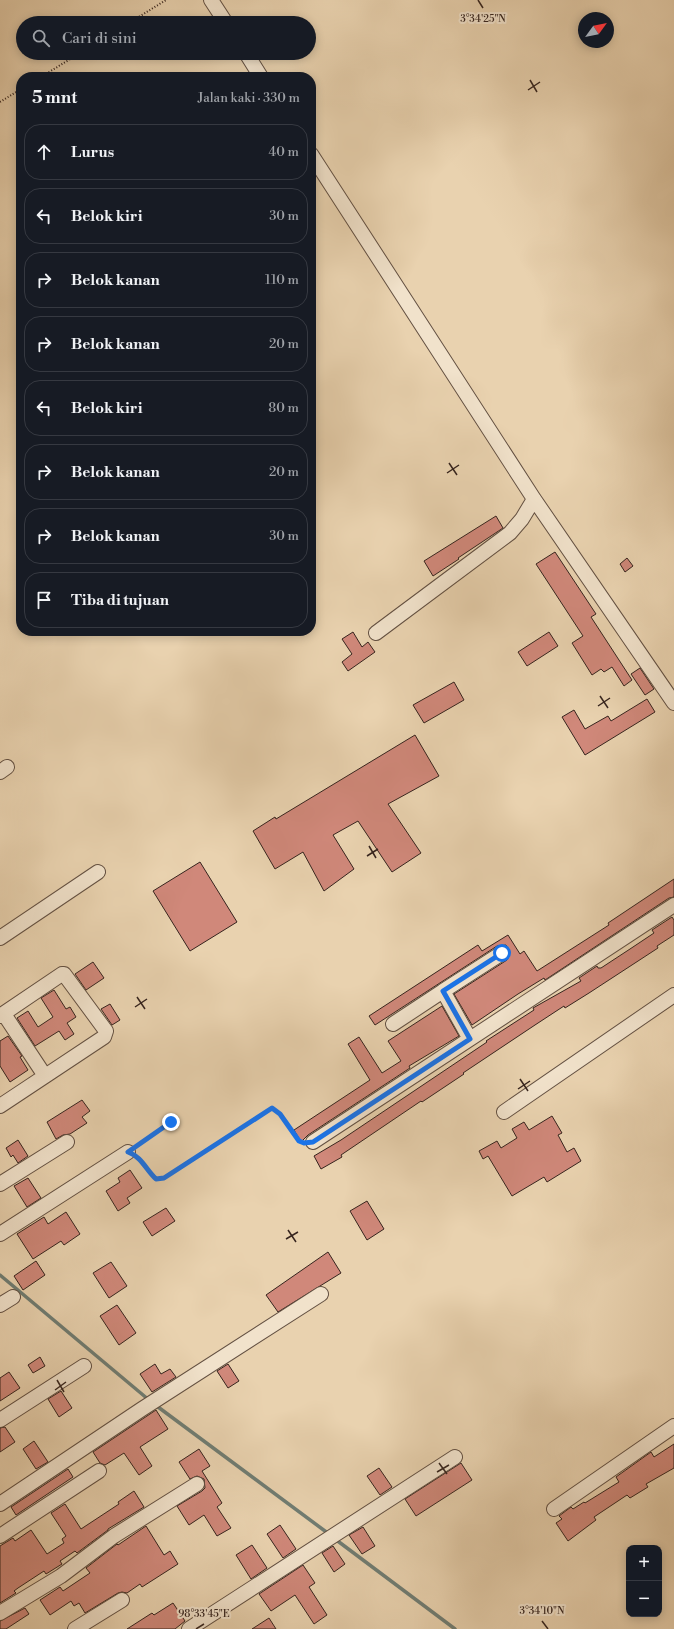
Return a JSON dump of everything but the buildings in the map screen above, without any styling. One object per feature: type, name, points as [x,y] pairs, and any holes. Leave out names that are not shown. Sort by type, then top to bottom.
[{"type":"street","points":[[212,0],[222,16]]},
{"type":"street","points":[[250,60],[258,72]]},
{"type":"street","points":[[316,162],[534,499],[674,703]]},
{"type":"street","points":[[376,633],[510,533],[522,519],[534,499]]},
{"type":"street","points":[[0,938],[98,872]]},
{"type":"street","points":[[313,1142],[674,905]]},
{"type":"street","points":[[393,1024],[502,953]]},
{"type":"street","points":[[0,1106],[104,1037],[106,1032],[64,974],[2,1015],[45,1076]]},
{"type":"street","points":[[443,991],[470,1039]]},
{"type":"street","points":[[504,1112],[674,995]]},
{"type":"street","points":[[0,1184],[67,1142]]},
{"type":"street","points":[[0,1234],[128,1152]]},
{"type":"street","points":[[0,1504],[142,1409],[322,1294]]},
{"type":"street","points":[[0,1305],[13,1297]]},
{"type":"street","points":[[0,1420],[84,1366]]},
{"type":"street","points":[[554,1509],[674,1426]]},
{"type":"street","points":[[189,1629],[455,1457]]},
{"type":"street","points":[[0,1536],[99,1471]]},
{"type":"street","points":[[0,1613],[61,1576],[114,1536],[197,1484]]},
{"type":"street","points":[[75,1629],[122,1600]]},
{"type":"path","points":[[140,16],[166,0]]},
{"type":"path","points":[[49,72],[69,60]]},
{"type":"path","points":[[0,102],[16,92]]},
{"type":"path","points":[[171,1122],[128,1152],[143,1162],[156,1179],[161,1179],[272,1108],[280,1114],[299,1141],[304,1143],[313,1142]]},
{"type":"waterway","points":[[0,1275],[149,1400]]},
{"type":"waterway","points":[[154,1404],[329,1534]]},
{"type":"waterway","points":[[335,1539],[455,1629]]},
{"type":"route","points":[[171,1122],[128,1152],[143,1162],[153,1176],[159,1180],[272,1108],[280,1114],[299,1141],[304,1143],[313,1142],[470,1039],[443,991],[502,953]]}]
